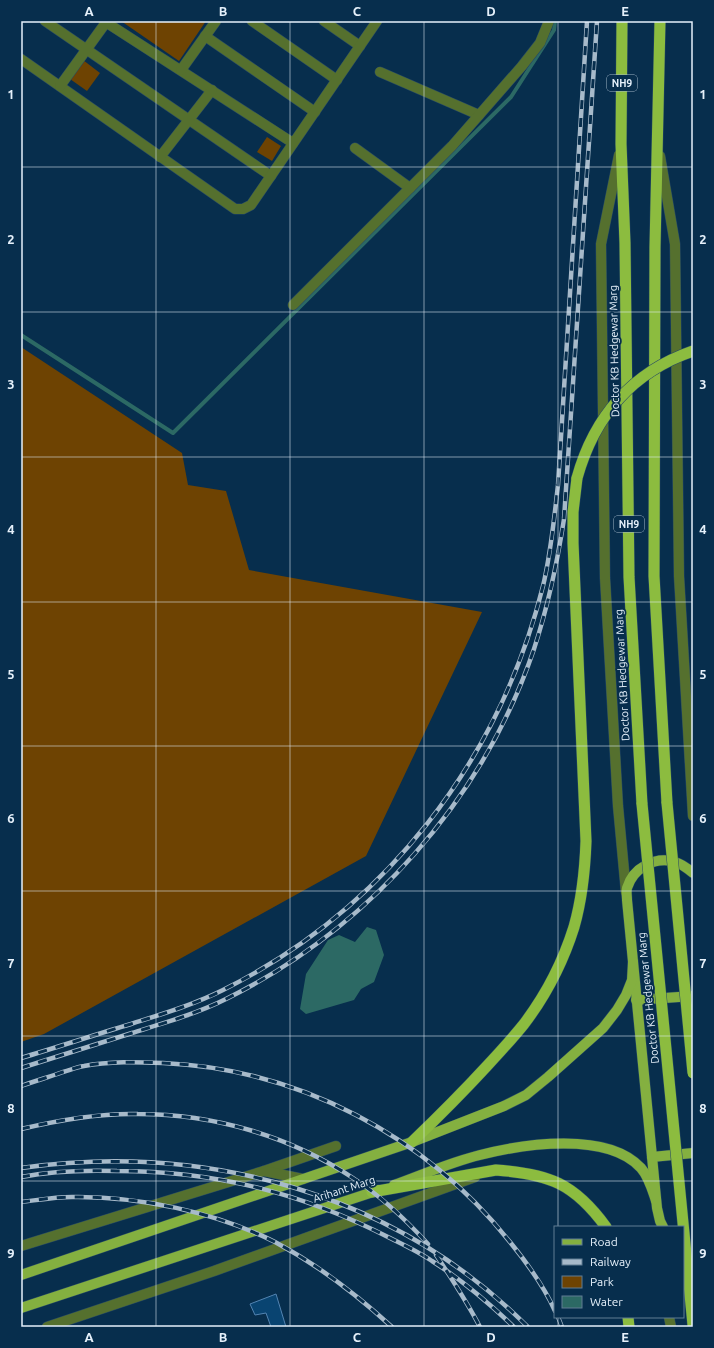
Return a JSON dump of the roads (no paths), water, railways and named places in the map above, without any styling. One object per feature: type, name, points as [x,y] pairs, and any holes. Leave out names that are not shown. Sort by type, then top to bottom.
[{"type":"highway","name":"Doctor KB Hedgewar Marg","points":[[622,21],[621,144],[626,243],[629,577],[642,804],[683,1226]]},
{"type":"highway","points":[[657,138],[660,21]]},
{"type":"highway","name":"NH9","points":[[657,138],[655,247],[654,576],[667,803],[693,1065]]},
{"type":"highway","points":[[412,1142],[456,1099],[524,1024],[558,969],[574,927],[584,872],[585,835],[573,544],[573,512],[577,478],[592,437],[601,421],[625,392],[650,372],[672,359],[693,351]]},
{"type":"highway","points":[[372,1192],[496,1170],[516,1171],[541,1176],[563,1185],[581,1198],[596,1213],[605,1226]]},
{"type":"highway","name":"Doctor KB Hedgewar Marg","points":[[684,1233],[693,1325]]},
{"type":"main road","points":[[662,1226],[656,1204],[636,1000],[627,889],[631,879],[640,868],[650,863],[662,860],[674,861],[685,866],[693,873]]},
{"type":"main road","name":"Arihant Marg","points":[[21,1275],[412,1142],[504,1106],[526,1095],[603,1028],[626,995],[632,980],[633,962]]},
{"type":"main road","points":[[636,1000],[693,996]]},
{"type":"main road","name":"Arihant Marg","points":[[21,1308],[372,1192],[478,1155],[504,1149],[570,1143],[609,1148],[631,1159],[641,1168],[647,1177],[656,1204]]},
{"type":"main road","points":[[652,1157],[693,1153]]},
{"type":"street","points":[[45,21],[271,176]]},
{"type":"street","points":[[60,86],[105,21],[293,143]]},
{"type":"street","points":[[181,70],[216,21]]},
{"type":"street","points":[[252,21],[337,80]]},
{"type":"street","points":[[324,21],[360,46]]},
{"type":"street","points":[[21,59],[235,209],[243,209],[251,205],[377,21]]},
{"type":"street","points":[[292,305],[452,146],[522,66],[540,43],[549,21]]},
{"type":"street","points":[[205,36],[315,112]]},
{"type":"street","points":[[380,72],[479,115]]},
{"type":"street","points":[[160,156],[212,90]]},
{"type":"street","points":[[657,138],[675,244],[679,576],[693,816]]},
{"type":"street","points":[[621,144],[601,244],[605,578],[618,806],[627,900]]},
{"type":"street","points":[[354,148],[410,188]]},
{"type":"street","points":[[21,1246],[264,1172],[336,1146]]},
{"type":"street","points":[[47,1327],[214,1272],[496,1170]]},
{"type":"street","points":[[264,1172],[302,1180]]},
{"type":"street","points":[[656,1204],[659,1226]]},
{"type":"water","points":[[367,927],[376,930],[384,955],[374,982],[361,989],[354,1000],[306,1014],[300,1009],[306,974],[328,940],[339,935],[355,942]]},
{"type":"waterway","points":[[21,335],[173,433],[511,97],[554,30],[555,21]]},
{"type":"railway","points":[[21,1058],[189,1005],[223,990],[281,957],[335,917],[384,873],[427,824],[465,770],[497,712],[523,651],[543,586],[552,536],[558,485],[587,21]]},
{"type":"railway","points":[[21,1068],[192,1014],[226,999],[278,970],[327,936],[372,897],[414,854],[452,808],[484,758],[512,705],[534,649],[552,585],[564,519],[597,21]]},
{"type":"railway","points":[[21,1086],[81,1066],[144,1062],[214,1068],[263,1079],[310,1094],[356,1115],[399,1140],[439,1170],[477,1204],[510,1242],[535,1275],[554,1309]]},
{"type":"railway","points":[[21,1129],[79,1118],[138,1114],[195,1118],[250,1130],[304,1150],[353,1178],[393,1209],[428,1244]]},
{"type":"railway","points":[[21,1168],[90,1162],[159,1163],[227,1172],[294,1188],[357,1211],[418,1242],[475,1281],[528,1327]]},
{"type":"railway","points":[[21,1177],[45,1173],[81,1171],[154,1172],[224,1180],[291,1197],[357,1222],[422,1255],[465,1284],[514,1327]]},
{"type":"railway","points":[[21,1202],[66,1197],[124,1199],[176,1208],[227,1222],[252,1231],[275,1242],[306,1260],[365,1303],[392,1327]]},
{"type":"railway","points":[[436,1255],[480,1327]]},
{"type":"railway","points":[[558,1318],[562,1327]]}]
